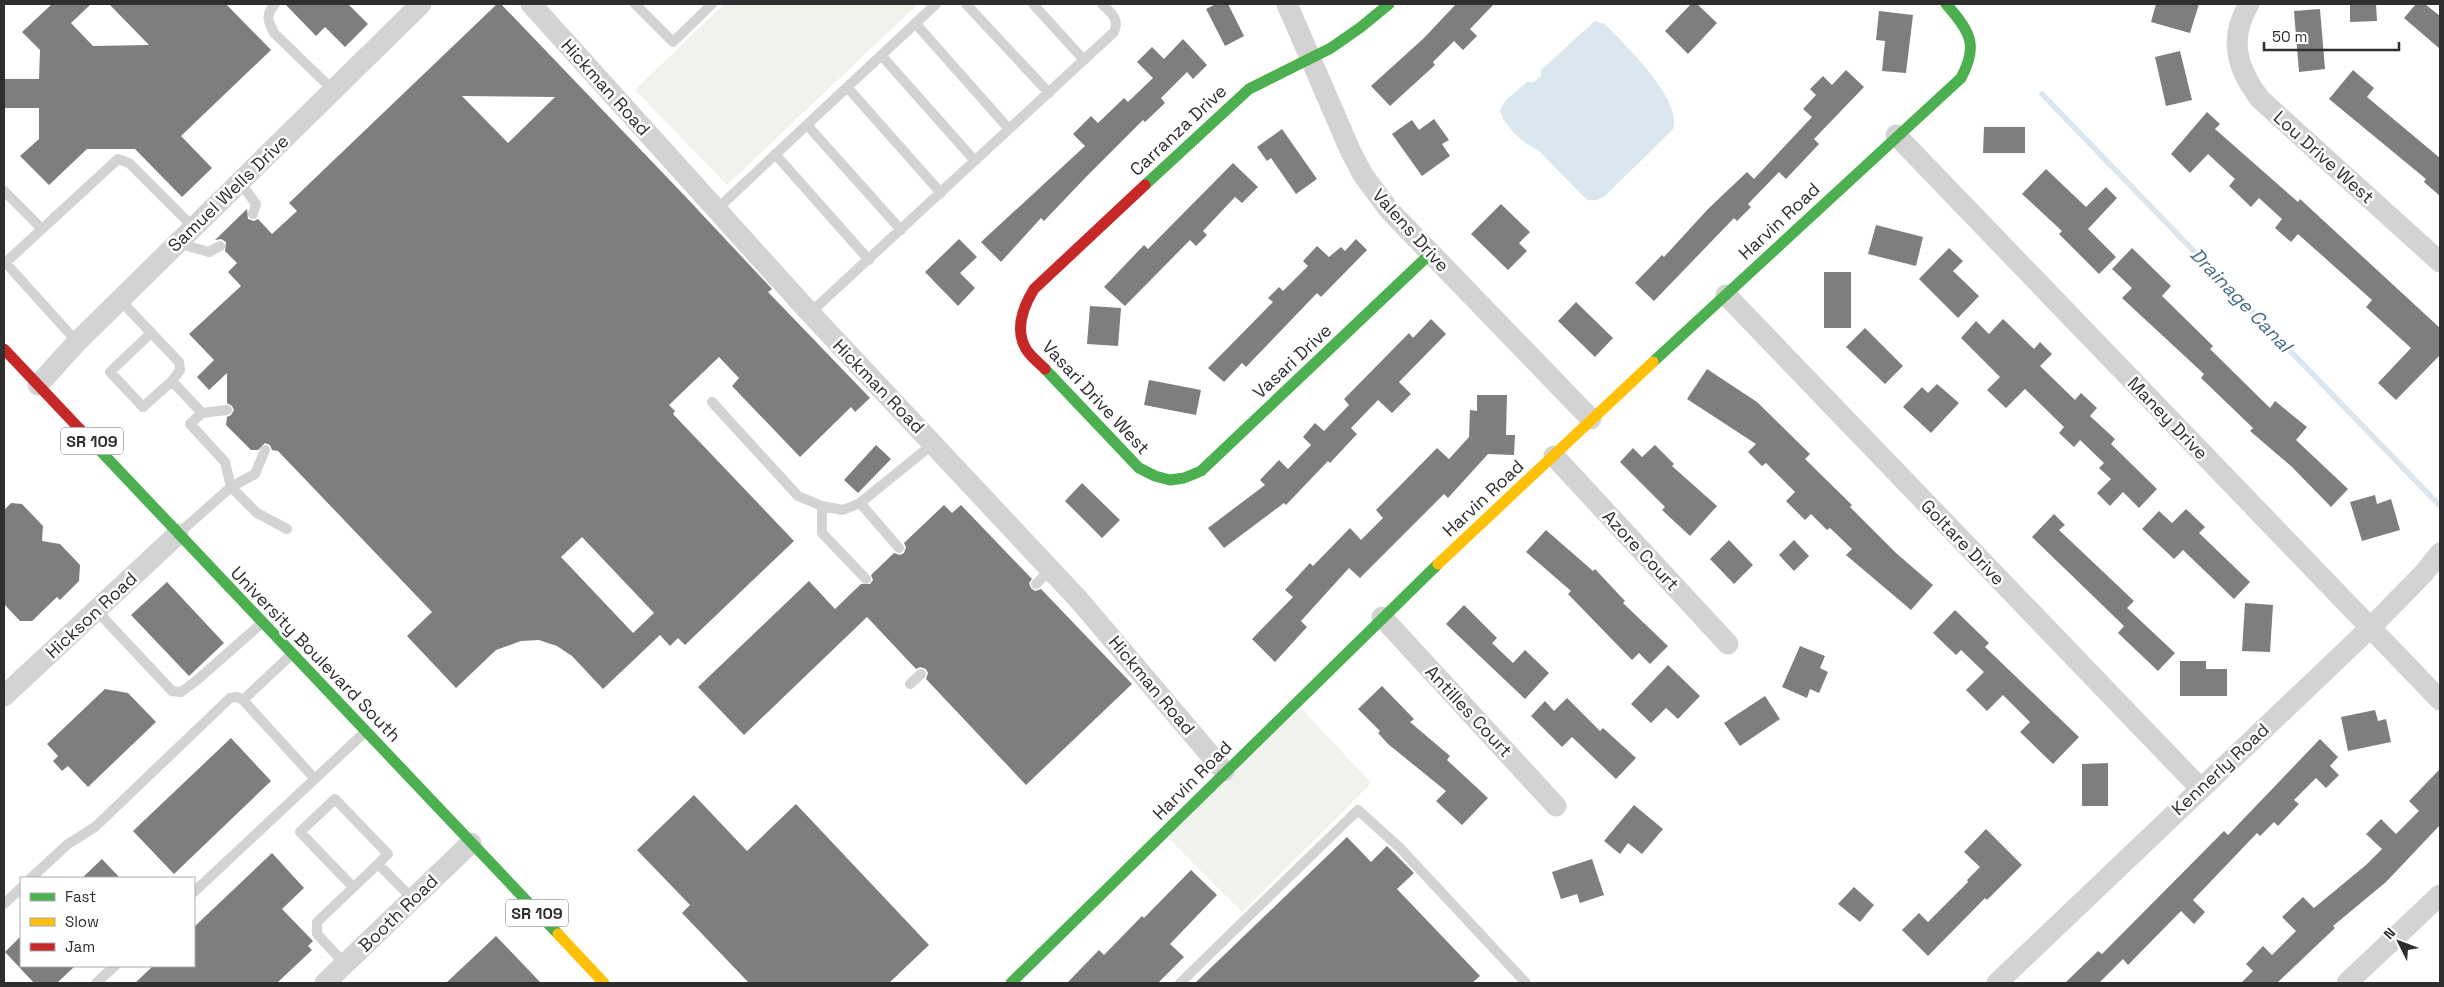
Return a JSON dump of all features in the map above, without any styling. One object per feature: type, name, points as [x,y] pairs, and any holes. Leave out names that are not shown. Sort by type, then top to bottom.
[{"type":"street","name":"Samuel Wells Drive","points":[[38,385],[77,342],[421,4]]},
{"type":"street","name":"Hickman Road","points":[[531,4],[810,314],[934,442],[1044,576],[1224,771]]},
{"type":"street","name":"Valens Drive","points":[[1286,4],[1350,150],[1363,175],[1390,211],[1591,419]]},
{"type":"street","name":"Carranza Drive","points":[[1020,317],[1034,289],[1241,95],[1257,82],[1311,58],[1356,32],[1388,4]]},
{"type":"street","name":"Harvin Road","points":[[1011,983],[1382,617],[1591,419],[1961,78],[1971,59],[1972,49],[1963,25],[1946,4]]},
{"type":"street","name":"Lou Drive West","points":[[2249,4],[2237,35],[2238,57],[2246,81],[2260,100],[2440,262]]},
{"type":"street","name":"Maney Drive","points":[[1896,136],[2440,700]]},
{"type":"street","name":"Vasari Drive","points":[[1170,480],[1185,479],[1201,471],[1431,253]]},
{"type":"street","name":"Goltare Drive","points":[[1726,295],[2200,788]]},
{"type":"street","name":"Vasari Drive West","points":[[1020,317],[1020,332],[1026,348],[1139,468],[1153,478],[1170,480]]},
{"type":"street","name":"University Boulevard South","points":[[4,349],[604,983]]},
{"type":"street","name":"Azore Court","points":[[1554,456],[1728,644]]},
{"type":"street","name":"Hickson Road","points":[[4,696],[178,534]]},
{"type":"street","name":"Kennerly Road","points":[[1997,983],[2371,627],[2424,573],[2440,553]]},
{"type":"street","name":"Antilles Court","points":[[1382,617],[1556,806]]},
{"type":"street","name":"Booth Road","points":[[325,983],[471,843]]},
{"type":"street","points":[[2347,983],[2440,895]]},
{"type":"lane","points":[[274,4],[268,14],[268,22],[274,33],[333,90]]},
{"type":"lane","points":[[635,4],[673,42],[712,4]]},
{"type":"lane","points":[[716,210],[936,4]]},
{"type":"lane","points":[[966,4],[1049,93]]},
{"type":"lane","points":[[1033,4],[1084,60]]},
{"type":"lane","points":[[810,314],[1114,32],[1118,25],[1116,19],[1102,4]]},
{"type":"lane","points":[[915,23],[1009,129]]},
{"type":"lane","points":[[881,55],[975,161]]},
{"type":"lane","points":[[847,87],[941,193]]},
{"type":"lane","points":[[807,125],[901,230]]},
{"type":"lane","points":[[775,154],[869,260]]},
{"type":"lane","points":[[77,342],[4,262],[118,159],[129,164],[193,228]]},
{"type":"lane","points":[[240,182],[256,204],[253,214]]},
{"type":"lane","points":[[4,191],[42,229]]},
{"type":"lane","points":[[178,243],[209,252],[220,246]]},
{"type":"lane","points":[[120,300],[151,333],[178,362],[180,370],[172,381],[143,407],[110,372],[151,333]]},
{"type":"lane","points":[[172,381],[202,413]]},
{"type":"lane","points":[[712,402],[798,496],[822,506],[843,510],[860,503],[897,475],[934,442]]},
{"type":"lane","points":[[227,410],[202,413],[190,424],[225,462],[231,487],[257,513],[287,529]]},
{"type":"lane","points":[[178,534],[231,487],[255,474],[264,450]]},
{"type":"lane","points":[[860,503],[899,548]]},
{"type":"lane","points":[[822,506],[822,533],[866,579]]},
{"type":"lane","points":[[96,610],[172,691],[182,692],[262,623]]},
{"type":"lane","points":[[243,700],[292,654]]},
{"type":"lane","points":[[910,684],[921,674]]},
{"type":"lane","points":[[32,877],[68,844],[95,827],[230,698],[237,697],[243,700],[315,779]]},
{"type":"lane","points":[[195,891],[366,731]]},
{"type":"lane","points":[[345,964],[317,934],[317,922],[388,854],[335,799],[300,832],[353,887]]},
{"type":"lane","points":[[1180,983],[1358,810],[1400,848],[1526,983]]},
{"type":"lane","points":[[378,864],[413,899]]},
{"type":"lane","points":[[4,904],[20,889]]},
{"type":"lane","points":[[96,983],[114,967]]},
{"type":"shaded area","points":[[724,4],[918,4],[727,185],[635,90]]},
{"type":"shaded area","points":[[1595,21],[1605,24],[1638,59],[1661,89],[1674,117],[1673,129],[1605,196],[1597,200],[1587,200],[1538,150],[1510,128],[1500,110],[1506,100],[1527,82],[1534,82],[1541,76],[1541,70]]},
{"type":"shaded area","points":[[1301,708],[1371,783],[1242,912],[1168,838]]},
{"type":"building","points":[[52,4],[91,4],[71,23],[93,46],[149,45],[109,4],[226,4],[271,50],[181,136],[212,168],[182,197],[135,149],[87,149],[49,185],[20,156],[39,139],[39,108],[4,108],[4,79],[39,79],[40,50],[22,32]]},
{"type":"building","points":[[285,4],[348,4],[368,24],[345,47],[325,27],[316,36]]},
{"type":"building","points":[[497,4],[501,4],[772,289],[768,292],[870,398],[855,412],[851,407],[800,457],[732,386],[739,378],[719,357],[669,405],[675,411],[673,414],[794,541],[685,645],[678,638],[670,646],[660,635],[603,689],[572,656],[557,646],[539,640],[521,641],[496,650],[456,688],[407,636],[432,612],[278,451],[272,450],[270,445],[265,443],[258,450],[251,450],[226,425],[227,417],[234,410],[227,403],[227,373],[209,390],[197,377],[214,360],[189,334],[241,286],[228,272],[237,263],[225,251],[226,242],[221,239],[215,240],[247,209],[248,219],[254,221],[258,219],[272,234],[297,211],[289,203]],"holes":[[[462,96],[555,97],[508,143]],[[582,537],[654,613],[633,633],[561,557]]]},
{"type":"building","points":[[1216,4],[1228,4],[1244,36],[1225,46],[1206,9]]},
{"type":"building","points":[[1456,4],[1494,4],[1470,29],[1477,36],[1463,50],[1454,41],[1433,62],[1435,65],[1390,106],[1371,86],[1424,38]]},
{"type":"building","points":[[1691,4],[1697,4],[1717,23],[1688,54],[1665,31]]},
{"type":"building","points":[[2156,4],[2199,4],[2190,33],[2151,22]]},
{"type":"building","points":[[2350,4],[2376,4],[2377,21],[2350,22]]},
{"type":"building","points":[[2416,4],[2425,4],[2440,16],[2440,49],[2404,18]]},
{"type":"building","points":[[2320,9],[2325,69],[2299,72],[2294,11]]},
{"type":"building","points":[[1879,11],[1913,15],[1906,73],[1882,71],[1885,41],[1876,40]]},
{"type":"building","points":[[1183,39],[1207,65],[1193,79],[1187,72],[1161,98],[1165,103],[1145,122],[1143,120],[1044,221],[1041,218],[1001,262],[981,242],[1085,146],[1073,134],[1091,116],[1098,123],[1124,98],[1128,102],[1153,78],[1137,62],[1152,47],[1164,59]]},
{"type":"building","points":[[2180,51],[2192,100],[2166,106],[2155,57]]},
{"type":"building","points":[[1846,70],[1864,87],[1814,139],[1819,144],[1786,179],[1779,172],[1748,204],[1751,207],[1737,221],[1734,218],[1654,301],[1635,283],[1662,255],[1664,257],[1708,209],[1747,172],[1754,179],[1812,117],[1803,109],[1816,95],[1810,89],[1823,76],[1832,85]]},
{"type":"building","points":[[2353,70],[2374,88],[2367,97],[2440,158],[2440,196],[2424,182],[2426,179],[2329,99]]},
{"type":"building","points":[[2207,112],[2220,124],[2215,129],[2298,202],[2300,199],[2440,328],[2440,355],[2396,400],[2378,383],[2411,348],[2366,307],[2372,300],[2298,234],[2291,242],[2275,228],[2282,219],[2259,198],[2251,207],[2229,186],[2235,179],[2208,154],[2190,173],[2171,154]]},
{"type":"building","points":[[1434,119],[1449,140],[1442,144],[1450,156],[1422,176],[1392,134],[1412,120],[1419,130]]},
{"type":"building","points":[[1984,127],[2025,127],[2025,153],[1983,153]]},
{"type":"building","points":[[1282,129],[1317,179],[1296,194],[1271,158],[1267,161],[1257,147]]},
{"type":"building","points":[[1233,163],[1258,187],[1242,203],[1235,197],[1203,231],[1207,235],[1196,246],[1190,240],[1125,306],[1104,287],[1144,245],[1148,249]]},
{"type":"building","points":[[2046,169],[2086,207],[2106,187],[2117,198],[2088,229],[2116,257],[2099,274],[2059,234],[2062,231],[2022,194]]},
{"type":"building","points":[[1501,204],[1530,232],[1519,243],[1527,251],[1508,270],[1471,234]]},
{"type":"building","points":[[1876,225],[1923,237],[1916,266],[1868,254]]},
{"type":"building","points":[[959,239],[977,257],[960,273],[975,288],[958,306],[925,272]]},
{"type":"building","points":[[1356,239],[1367,250],[1321,297],[1317,293],[1246,367],[1242,363],[1224,382],[1208,368],[1273,302],[1268,298],[1279,287],[1283,291],[1308,266],[1303,261],[1317,246],[1329,257],[1341,247],[1345,251]]},
{"type":"building","points":[[1949,248],[1963,261],[1953,271],[1979,296],[1958,318],[1919,279]]},
{"type":"building","points":[[2132,248],[2171,286],[2162,296],[2213,346],[2210,349],[2270,408],[2275,401],[2307,427],[2296,440],[2348,489],[2331,507],[2292,467],[2250,431],[2253,428],[2201,378],[2204,374],[2122,298],[2132,288],[2112,269]]},
{"type":"building","points":[[1824,272],[1851,272],[1851,328],[1824,328]]},
{"type":"building","points":[[1576,302],[1613,338],[1595,357],[1558,321]]},
{"type":"building","points":[[1090,306],[1121,308],[1118,346],[1087,344]]},
{"type":"building","points":[[1431,319],[1446,334],[1399,382],[1411,394],[1392,413],[1378,400],[1351,428],[1357,434],[1330,463],[1328,461],[1286,505],[1284,503],[1224,548],[1208,528],[1265,485],[1260,480],[1279,460],[1288,469],[1311,445],[1303,437],[1315,423],[1324,431],[1349,405],[1344,399],[1409,333],[1413,338]]},
{"type":"building","points":[[2003,319],[2034,349],[2040,342],[2052,354],[2040,366],[2075,400],[2081,393],[2097,408],[2090,416],[2115,439],[2111,444],[2157,489],[2139,508],[2123,492],[2110,506],[2097,493],[2111,479],[2099,468],[2104,463],[2080,440],[2074,447],[2059,433],[2064,427],[2025,389],[2006,408],[1987,390],[2000,377],[1961,338],[1976,321],[1989,334]]},
{"type":"building","points":[[1865,328],[1903,366],[1885,384],[1846,347]]},
{"type":"building","points":[[1707,369],[1757,402],[1810,454],[1805,459],[1852,505],[1850,507],[1896,553],[1933,585],[1911,610],[1846,555],[1852,549],[1830,528],[1827,530],[1811,514],[1805,520],[1786,501],[1795,492],[1766,463],[1762,466],[1748,452],[1756,444],[1687,399]]},
{"type":"building","points":[[1149,380],[1201,390],[1196,415],[1144,405]]},
{"type":"building","points":[[1937,384],[1959,403],[1931,433],[1903,407],[1922,387],[1928,393]]},
{"type":"building","points":[[1477,395],[1507,395],[1506,435],[1515,435],[1514,455],[1488,454],[1448,498],[1444,494],[1360,578],[1349,568],[1301,621],[1307,627],[1275,662],[1252,639],[1293,597],[1285,590],[1310,563],[1313,566],[1350,528],[1361,540],[1383,518],[1376,510],[1437,448],[1449,459],[1469,437],[1470,410],[1477,411]]},
{"type":"building","points":[[876,445],[891,459],[858,493],[844,480]]},
{"type":"building","points":[[1655,445],[1674,464],[1672,466],[1717,506],[1690,536],[1662,510],[1665,507],[1620,462],[1633,448],[1642,457]]},
{"type":"building","points":[[1082,483],[1120,520],[1102,538],[1065,501]]},
{"type":"building","points":[[2375,495],[2377,504],[2391,499],[2400,530],[2362,541],[2350,502]]},
{"type":"building","points":[[11,503],[22,504],[43,526],[42,541],[60,544],[80,565],[79,581],[60,600],[57,597],[32,621],[20,621],[4,604],[4,510]]},
{"type":"building","points":[[944,505],[952,513],[961,505],[1032,579],[1029,583],[1031,588],[1035,591],[1041,589],[1132,684],[1026,785],[926,679],[928,673],[926,669],[920,667],[916,669],[867,617],[744,735],[698,687],[809,581],[835,609],[861,584],[870,584],[873,580],[871,575],[894,553],[900,555],[904,553],[906,547],[904,543]]},
{"type":"building","points":[[2186,509],[2205,527],[2199,533],[2250,582],[2234,599],[2183,550],[2174,559],[2142,529],[2159,511],[2172,523]]},
{"type":"building","points":[[2054,514],[2065,525],[2059,530],[2134,601],[2127,608],[2175,653],[2158,671],[2118,633],[2124,626],[2032,537]]},
{"type":"building","points":[[1546,530],[1593,571],[1595,569],[1625,601],[1623,603],[1668,646],[1650,664],[1639,653],[1632,660],[1568,594],[1571,591],[1526,552]]},
{"type":"building","points":[[1729,540],[1753,565],[1734,584],[1710,559]]},
{"type":"building","points":[[1794,540],[1809,556],[1794,571],[1779,555]]},
{"type":"building","points":[[167,582],[224,643],[189,676],[131,615]]},
{"type":"building","points":[[2245,603],[2273,605],[2270,652],[2242,651]]},
{"type":"building","points":[[1464,605],[1497,638],[1492,643],[1513,663],[1525,650],[1549,673],[1525,699],[1446,624]]},
{"type":"building","points":[[1955,610],[1989,643],[1985,647],[2079,737],[2053,764],[2020,732],[2030,722],[2003,695],[1987,711],[1966,690],[1984,672],[1961,650],[1956,655],[1933,633]]},
{"type":"building","points":[[1800,646],[1825,656],[1820,668],[1828,672],[1819,693],[1810,689],[1807,698],[1782,687]]},
{"type":"building","points":[[2180,661],[2206,661],[2206,669],[2227,669],[2227,696],[2180,696]]},
{"type":"building","points":[[1668,665],[1700,696],[1678,719],[1666,708],[1651,723],[1631,704]]},
{"type":"building","points":[[1382,686],[1414,719],[1410,722],[1450,756],[1447,760],[1488,798],[1462,825],[1436,801],[1446,791],[1388,744],[1378,733],[1380,731],[1358,709]]},
{"type":"building","points":[[105,689],[128,693],[156,722],[88,787],[68,766],[62,771],[53,761],[58,756],[47,744]]},
{"type":"building","points":[[1765,696],[1780,719],[1740,746],[1724,723]]},
{"type":"building","points":[[1567,698],[1600,731],[1603,728],[1636,758],[1616,779],[1572,737],[1562,747],[1531,716],[1545,701],[1554,711]]},
{"type":"building","points":[[2375,710],[2378,721],[2386,719],[2391,742],[2348,751],[2341,717]]},
{"type":"building","points":[[231,738],[271,781],[174,874],[133,831]]},
{"type":"building","points":[[2320,739],[2338,757],[2330,766],[2339,775],[2326,788],[2316,778],[2294,800],[2299,804],[2278,826],[2274,822],[2260,836],[2257,833],[2193,900],[2205,912],[2194,924],[2181,911],[2128,965],[2123,959],[2099,983],[2065,983],[2098,951],[2102,954],[2224,831],[2228,835]]},
{"type":"building","points":[[2108,763],[2108,806],[2082,806],[2082,764]]},
{"type":"building","points":[[2440,769],[2440,825],[2386,882],[2333,926],[2335,928],[2277,983],[2241,983],[2253,971],[2246,964],[2263,946],[2272,955],[2296,931],[2282,917],[2303,897],[2314,908],[2366,865],[2382,849],[2366,834],[2381,819],[2396,834],[2419,811],[2409,801]]},
{"type":"building","points":[[694,795],[747,851],[796,804],[929,945],[889,983],[749,983],[682,913],[690,905],[637,850]]},
{"type":"building","points":[[1634,805],[1663,829],[1642,854],[1628,843],[1620,854],[1604,841]]},
{"type":"building","points":[[1986,829],[2022,865],[1987,900],[1985,898],[1928,956],[1902,930],[1919,913],[1928,922],[1968,882],[1967,880],[1980,867],[1964,852]]},
{"type":"building","points":[[1347,837],[1371,862],[1387,846],[1414,873],[1397,889],[1480,976],[1472,983],[1195,983]]},
{"type":"building","points":[[272,853],[304,888],[282,909],[313,941],[308,946],[312,950],[277,983],[135,983],[152,967],[195,967],[195,926]]},
{"type":"building","points":[[102,859],[119,877],[83,877]]},
{"type":"building","points":[[1592,859],[1604,895],[1580,903],[1577,894],[1561,899],[1552,872]]},
{"type":"building","points":[[1191,870],[1217,895],[1170,944],[1184,957],[1158,983],[1067,983],[1099,950],[1104,955]]},
{"type":"building","points":[[1854,887],[1874,905],[1860,922],[1838,904]]},
{"type":"building","points":[[496,936],[541,983],[446,983]]},
{"type":"building","points":[[20,937],[20,967],[74,967],[57,983],[34,983],[5,952]]},
{"type":"waterway","name":"Drainage Canal","points":[[2042,94],[2440,506]]},
{"type":"traffic: fast","points":[[1145,185],[1249,89],[1331,48],[1389,4]]},
{"type":"traffic: fast","points":[[1653,362],[1961,78],[1970,56],[1969,39],[1961,22],[1946,4]]},
{"type":"traffic: fast","points":[[1045,369],[1139,468],[1155,476],[1170,480],[1184,478],[1201,471],[1431,253]]},
{"type":"traffic: fast","points":[[92,442],[558,934]]},
{"type":"traffic: fast","points":[[1011,983],[1438,564]]},
{"type":"traffic: slow","points":[[1438,564],[1653,362]]},
{"type":"traffic: slow","points":[[558,934],[604,983]]},
{"type":"traffic: jam","points":[[1045,369],[1032,357],[1022,341],[1021,318],[1030,296],[1034,289],[1145,185]]},
{"type":"traffic: jam","points":[[4,349],[92,442]]}]
